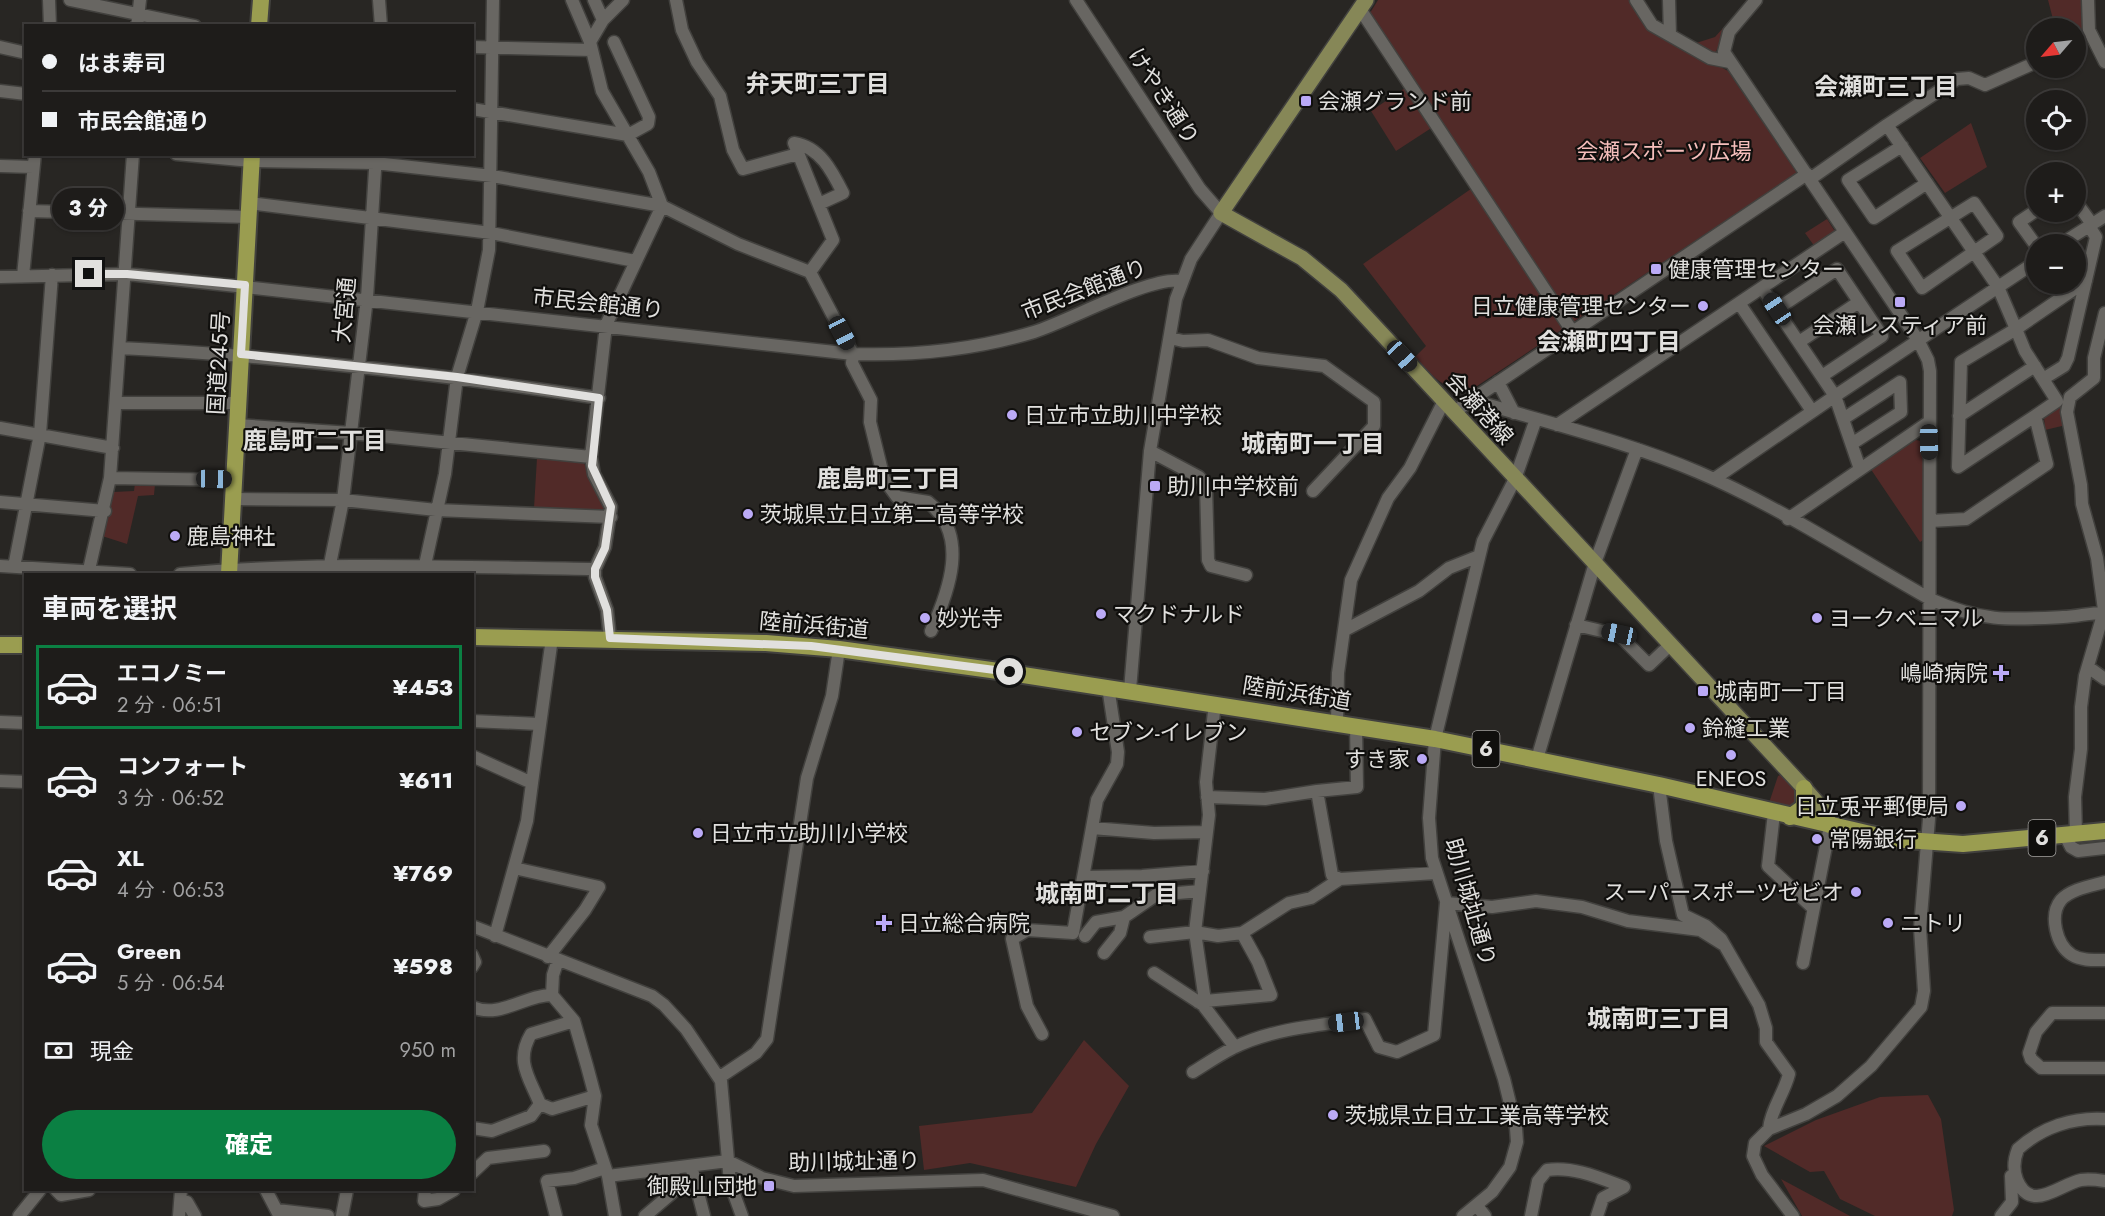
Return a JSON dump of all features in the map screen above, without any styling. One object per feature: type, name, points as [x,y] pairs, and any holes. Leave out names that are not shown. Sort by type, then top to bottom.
[{"type":"highway","points":[[259,24],[261,0]]},
{"type":"highway","name":"国道245号","points":[[229,572],[251,158]]},
{"type":"highway","name":"陸前浜街道","points":[[474,637],[766,642],[839,649],[1130,690],[1435,738],[1659,785],[1875,836],[1928,843],[1996,842],[2105,831]]},
{"type":"highway","points":[[0,645],[24,645]]},
{"type":"highway","points":[[1790,817],[1804,807],[1806,801],[1804,788]]},
{"type":"main road","points":[[1221,213],[1363,4]]},
{"type":"main road","name":"会瀬港線","points":[[1221,213],[1302,258],[1325,275],[1804,788],[1825,812],[1830,826]]},
{"type":"street","points":[[49,0],[50,24]]},
{"type":"street","points":[[70,0],[137,20],[176,24]]},
{"type":"street","points":[[137,20],[140,0]]},
{"type":"street","points":[[379,0],[381,24]]},
{"type":"street","points":[[423,570],[449,442],[457,377],[477,311],[491,232],[493,0]]},
{"type":"street","points":[[572,0],[591,46],[602,91],[650,172],[662,206],[634,261],[606,325],[591,457],[594,474],[611,507],[605,548],[595,569],[597,586],[610,621],[610,638]]},
{"type":"street","points":[[594,0],[603,20]]},
{"type":"street","points":[[591,46],[603,20],[623,0]]},
{"type":"street","points":[[676,0],[682,30],[697,62],[720,96],[733,150],[743,169],[798,154]]},
{"type":"street","name":"けやき通り","points":[[1076,0],[1200,189],[1221,213]]},
{"type":"street","points":[[1636,0],[1652,25],[1710,58],[1730,62]]},
{"type":"street","points":[[1669,0],[1670,35]]},
{"type":"street","points":[[1756,0],[1726,38],[1724,52],[1918,340],[1928,360],[1930,521],[1928,843],[1920,928],[1924,991],[1921,1006],[1871,1066],[1837,1096],[1806,1114],[1769,1129],[1755,1143],[1753,1156],[1762,1175],[1793,1216]]},
{"type":"street","points":[[2088,0],[2089,30],[2105,62]]},
{"type":"street","points":[[1363,4],[1572,332]]},
{"type":"street","points":[[474,109],[493,110],[628,135],[648,124],[648,117],[614,42]]},
{"type":"street","points":[[474,47],[591,46]]},
{"type":"street","points":[[0,47],[24,53]]},
{"type":"street","points":[[1337,722],[1338,673],[1351,580],[1388,498],[1449,407],[1472,400],[1957,79],[1969,78],[1985,85],[2026,67]]},
{"type":"street","points":[[0,91],[24,94]]},
{"type":"street","points":[[1887,125],[1998,287],[2016,329],[2035,366],[2057,401],[1958,467],[1960,362],[2016,329],[2067,294]]},
{"type":"street","points":[[810,272],[833,240],[794,143],[804,145],[815,152],[828,166],[843,193],[819,204]]},
{"type":"street","points":[[1902,146],[1848,180],[1874,218],[1927,183]]},
{"type":"street","points":[[88,572],[105,511],[111,478],[127,274],[133,156]]},
{"type":"street","points":[[214,156],[375,159],[492,176],[662,206],[738,244],[810,272],[853,354],[852,363],[871,400],[870,422],[884,479],[897,497],[928,502],[946,524],[954,549],[949,583],[931,631]]},
{"type":"street","name":"大宮通","points":[[328,571],[343,500],[367,298],[375,159]]},
{"type":"street","points":[[0,166],[34,161],[23,276]]},
{"type":"street","points":[[1974,202],[1997,236],[1975,254],[1922,288],[1897,252],[1974,202]]},
{"type":"street","points":[[29,211],[249,210],[371,218],[491,232],[634,261]]},
{"type":"street","points":[[1130,690],[1150,451],[1170,338],[1181,281],[1191,259],[1221,213]]},
{"type":"street","points":[[2077,234],[2105,216]]},
{"type":"street","points":[[2026,217],[2019,222],[2028,234]]},
{"type":"street","points":[[2086,217],[2096,237],[2086,281]]},
{"type":"street","points":[[1557,426],[1845,232]]},
{"type":"street","points":[[1714,479],[2026,268]]},
{"type":"street","points":[[1777,309],[1837,269],[1882,336],[1822,376]]},
{"type":"street","name":"市民会館通り","points":[[0,277],[127,274],[367,298],[853,354],[935,353],[1004,340],[1066,320],[1159,281],[1181,281]]},
{"type":"street","points":[[14,567],[40,434],[52,275]]},
{"type":"street","points":[[1762,288],[1835,396],[1860,469]]},
{"type":"street","points":[[2043,379],[2064,366],[2083,294]]},
{"type":"street","points":[[1799,342],[1859,302]]},
{"type":"street","points":[[1739,303],[1812,411]]},
{"type":"street","points":[[2105,313],[2099,381],[2070,397],[2067,412],[2081,485],[2082,504],[2097,558],[2104,611],[2088,667],[2081,707],[2081,749],[2071,847],[2078,851],[2105,848]]},
{"type":"street","points":[[1170,338],[1183,341],[1208,339],[1258,358],[1324,366],[1374,402],[1374,426],[1313,491]]},
{"type":"street","points":[[120,348],[241,354],[359,366],[457,377],[599,398]]},
{"type":"street","points":[[1959,416],[2035,366]]},
{"type":"street","points":[[1498,382],[1514,413]]},
{"type":"street","points":[[1844,419],[1900,382],[1901,412],[1852,443]]},
{"type":"street","points":[[1472,400],[1637,449],[1714,479],[1930,599],[1959,612],[1988,618],[2062,617],[2104,611]]},
{"type":"street","points":[[117,403],[238,403]]},
{"type":"street","points":[[1930,521],[1966,519],[2047,464],[2035,416]]},
{"type":"street","name":"助川城址通り","points":[[1463,1216],[1481,1211],[1510,1167],[1517,1142],[1516,1128],[1504,1079],[1432,858],[1429,818],[1435,738],[1483,541],[1515,478],[1536,419]]},
{"type":"street","points":[[1788,519],[1929,422]]},
{"type":"street","points":[[237,425],[351,432],[591,457]]},
{"type":"street","points":[[0,428],[113,448]]},
{"type":"street","points":[[1537,759],[1595,563],[1637,449]]},
{"type":"street","points":[[1150,451],[1199,477],[1206,486],[1208,560],[1211,566],[1246,575]]},
{"type":"street","points":[[111,478],[234,480]]},
{"type":"street","points":[[233,499],[343,500],[436,510],[610,517]]},
{"type":"street","points":[[0,502],[105,511]]},
{"type":"street","points":[[1345,630],[1419,591],[1449,568],[1479,556]]},
{"type":"street","points":[[0,566],[109,573]]},
{"type":"street","points":[[204,573],[595,569]]},
{"type":"street","points":[[1576,625],[1619,634],[1649,664],[1671,644]]},
{"type":"street","points":[[495,936],[527,821],[552,638]]},
{"type":"street","points":[[720,1077],[756,1053],[767,1039],[807,778],[832,696],[839,649]]},
{"type":"street","points":[[2088,667],[2105,679]]},
{"type":"street","points":[[1042,1034],[1027,1006],[1012,939],[1027,930],[1073,933],[1097,800],[1117,764],[1118,752],[1108,687]]},
{"type":"street","points":[[1201,1002],[1196,932],[1207,832],[1206,782],[1215,703]]},
{"type":"street","points":[[474,721],[539,724]]},
{"type":"street","points":[[0,722],[24,723]]},
{"type":"street","points":[[1207,797],[1265,799],[1357,787],[1356,725]]},
{"type":"street","points":[[474,757],[532,783]]},
{"type":"street","points":[[0,781],[24,782]]},
{"type":"street","points":[[1659,785],[1666,841],[1683,915],[1706,926],[1724,945],[1759,1005],[1766,1028],[1766,1042],[1789,1074],[1785,1089],[1771,1114],[1769,1129]]},
{"type":"street","points":[[1317,791],[1328,862],[1332,875],[1340,879]]},
{"type":"street","points":[[1774,813],[1768,866],[1812,907]]},
{"type":"street","points":[[1803,963],[1812,907],[1830,826]]},
{"type":"street","points":[[1092,828],[1154,833],[1207,832]]},
{"type":"street","points":[[514,868],[599,887],[553,958],[552,995],[574,1021],[595,1096],[591,1125],[606,1172],[615,1216]]},
{"type":"street","points":[[1084,877],[1142,876],[1203,871]]},
{"type":"street","points":[[1150,937],[1196,932],[1218,936],[1242,933],[1288,903],[1311,898],[1340,879],[1436,873]]},
{"type":"street","points":[[2105,882],[2072,892],[2062,899],[2055,918],[2056,930],[2072,955],[2082,959],[2105,960]]},
{"type":"street","points":[[1085,936],[1096,922],[1124,916],[1156,896],[1200,891]]},
{"type":"street","points":[[1193,1072],[1235,1047],[1284,1031],[1365,1020],[1380,1047],[1397,1052],[1434,1035],[1446,903],[1492,907],[1536,901],[1582,907],[1628,921],[1700,930],[1724,945]]},
{"type":"street","points":[[1104,954],[1120,933],[1124,916]]},
{"type":"street","points":[[474,927],[641,991],[663,1005],[686,1029],[720,1077],[730,1183],[742,1216]]},
{"type":"street","points":[[1201,1002],[1271,994],[1258,962],[1242,933]]},
{"type":"street","points":[[1154,973],[1201,1002],[1235,1047]]},
{"type":"street","points":[[474,1008],[484,1012],[502,1009],[541,995],[552,995]]},
{"type":"street","points":[[2105,1013],[2052,1013],[2036,1032],[2029,1053],[2035,1064],[2042,1068],[2105,1068]]},
{"type":"street","points":[[574,1021],[531,1034],[523,1047],[522,1060],[540,1104],[552,1109],[595,1096]]},
{"type":"street","points":[[474,1128],[492,1131],[531,1116],[540,1104]]},
{"type":"street","points":[[2001,1216],[2012,1202],[2010,1161],[2018,1149],[2028,1140],[2052,1127],[2074,1121],[2105,1119]]},
{"type":"street","points":[[2018,1149],[2014,1168],[2023,1191],[2031,1196],[2047,1196],[2081,1180],[2105,1181]]},
{"type":"street","points":[[474,1171],[488,1158],[544,1151]]},
{"type":"street","points":[[556,1216],[547,1181],[606,1172],[674,1168],[728,1161]]},
{"type":"street","name":"助川城址通り","points":[[728,1161],[762,1178],[794,1186],[983,1180],[1113,1216]]},
{"type":"street","points":[[691,1166],[704,1216]]},
{"type":"street","points":[[645,1216],[672,1193],[674,1168]]},
{"type":"street","points":[[1531,1216],[1538,1181],[1546,1170],[1558,1168],[1591,1174],[1624,1187],[1603,1198],[1597,1216]]},
{"type":"street","points":[[19,1216],[39,1191]]},
{"type":"street","points":[[57,1191],[61,1195],[83,1191]]},
{"type":"street","points":[[267,1191],[278,1213],[328,1216]]},
{"type":"street","points":[[342,1216],[347,1191]]},
{"type":"street","points":[[425,1191],[424,1201],[438,1199],[452,1191]]},
{"type":"street","points":[[178,1216],[182,1195]]},
{"type":"street","points":[[182,1195],[195,1216]]},
{"type":"street","points":[[660,1202],[664,1216]]},
{"type":"green space","name":"会瀬スポーツ広場","points":[[1378,0],[1631,0],[1649,28],[1728,71],[1797,173],[1471,390],[1452,388],[1439,381],[1415,357],[1426,346],[1363,264],[1478,184],[1439,123],[1396,151],[1371,111],[1414,82],[1370,13]]},
{"type":"green space","points":[[2048,0],[2083,0],[2085,18],[2053,18]]},
{"type":"green space","points":[[1723,28],[1727,30],[1714,55],[1693,44],[1715,37]]},
{"type":"green space","points":[[1971,123],[1987,167],[1945,193],[1920,158]]},
{"type":"green space","points":[[1827,219],[1836,233],[1815,247],[1805,233]]},
{"type":"green space","points":[[2064,403],[2066,425],[2045,430],[2044,416]]},
{"type":"green space","points":[[1916,440],[1925,442],[1925,539],[1920,542],[1870,468]]},
{"type":"green space","points":[[537,458],[584,463],[602,501],[604,513],[534,508]]},
{"type":"green space","points":[[135,483],[155,484],[154,495],[138,496],[127,544],[102,536],[114,492],[134,491]]},
{"type":"green space","points":[[1785,773],[1801,790],[1793,810],[1769,803],[1778,776]]},
{"type":"green space","points":[[1084,1040],[1129,1086],[1096,1144],[1076,1187],[970,1163],[924,1170],[919,1126],[1032,1113]]},
{"type":"green space","points":[[1928,1095],[1941,1119],[1954,1210],[1952,1216],[1875,1216],[1840,1199],[1824,1171],[1810,1172],[1764,1146],[1816,1120],[1880,1097]]},
{"type":"green space","points":[[690,1167],[695,1184],[674,1191],[675,1169]]},
{"type":"green space","points":[[1781,1179],[1850,1216],[1802,1216]]},
{"type":"place","name":"会瀬グランド前","points":[[1306,101]]},
{"type":"place","name":"健康管理センター","points":[[1656,269]]},
{"type":"place","name":"会瀬レスティア前","points":[[1900,302]]},
{"type":"place","name":"日立健康管理センター","points":[[1703,306]]},
{"type":"place","name":"日立市立助川中学校","points":[[1012,415]]},
{"type":"place","name":"助川中学校前","points":[[1155,486]]},
{"type":"place","name":"茨城県立日立第二高等学校","points":[[748,514]]},
{"type":"place","name":"鹿島神社","points":[[175,536]]},
{"type":"place","name":"マクドナルド","points":[[1101,614]]},
{"type":"place","name":"妙光寺","points":[[925,618]]},
{"type":"place","name":"ヨークベニマル","points":[[1817,618]]},
{"type":"place","name":"嶋崎病院","points":[[2001,673]]},
{"type":"place","name":"城南町一丁目","points":[[1703,691]]},
{"type":"place","name":"鈴縫工業","points":[[1690,728]]},
{"type":"place","name":"セブン-イレブン","points":[[1077,732]]},
{"type":"place","name":"ENEOS","points":[[1731,755]]},
{"type":"place","name":"すき家","points":[[1422,759]]},
{"type":"place","name":"日立兎平郵便局","points":[[1961,806]]},
{"type":"place","name":"日立市立助川小学校","points":[[698,833]]},
{"type":"place","name":"常陽銀行","points":[[1817,839]]},
{"type":"place","name":"スーパースポーツゼビオ","points":[[1856,892]]},
{"type":"place","name":"日立総合病院","points":[[884,923]]},
{"type":"place","name":"ニトリ","points":[[1888,923]]},
{"type":"place","name":"茨城県立日立工業高等学校","points":[[1333,1115]]},
{"type":"place","name":"御殿山団地","points":[[769,1186]]},
{"type":"district","name":"弁天町三丁目","points":[[818,83]]},
{"type":"district","name":"会瀬町三丁目","points":[[1886,86]]},
{"type":"district","name":"会瀬町四丁目","points":[[1609,341]]},
{"type":"district","name":"鹿島町二丁目","points":[[315,440]]},
{"type":"district","name":"城南町一丁目","points":[[1313,443]]},
{"type":"district","name":"鹿島町三丁目","points":[[889,478]]},
{"type":"district","name":"城南町二丁目","points":[[1107,893]]},
{"type":"district","name":"城南町三丁目","points":[[1659,1018]]},
{"type":"route","points":[[89,274],[127,274],[245,285],[241,354],[457,377],[599,398],[591,457],[594,474],[611,507],[605,548],[595,569],[595,577],[610,621],[610,638],[766,642],[858,651],[1010,672]]}]
